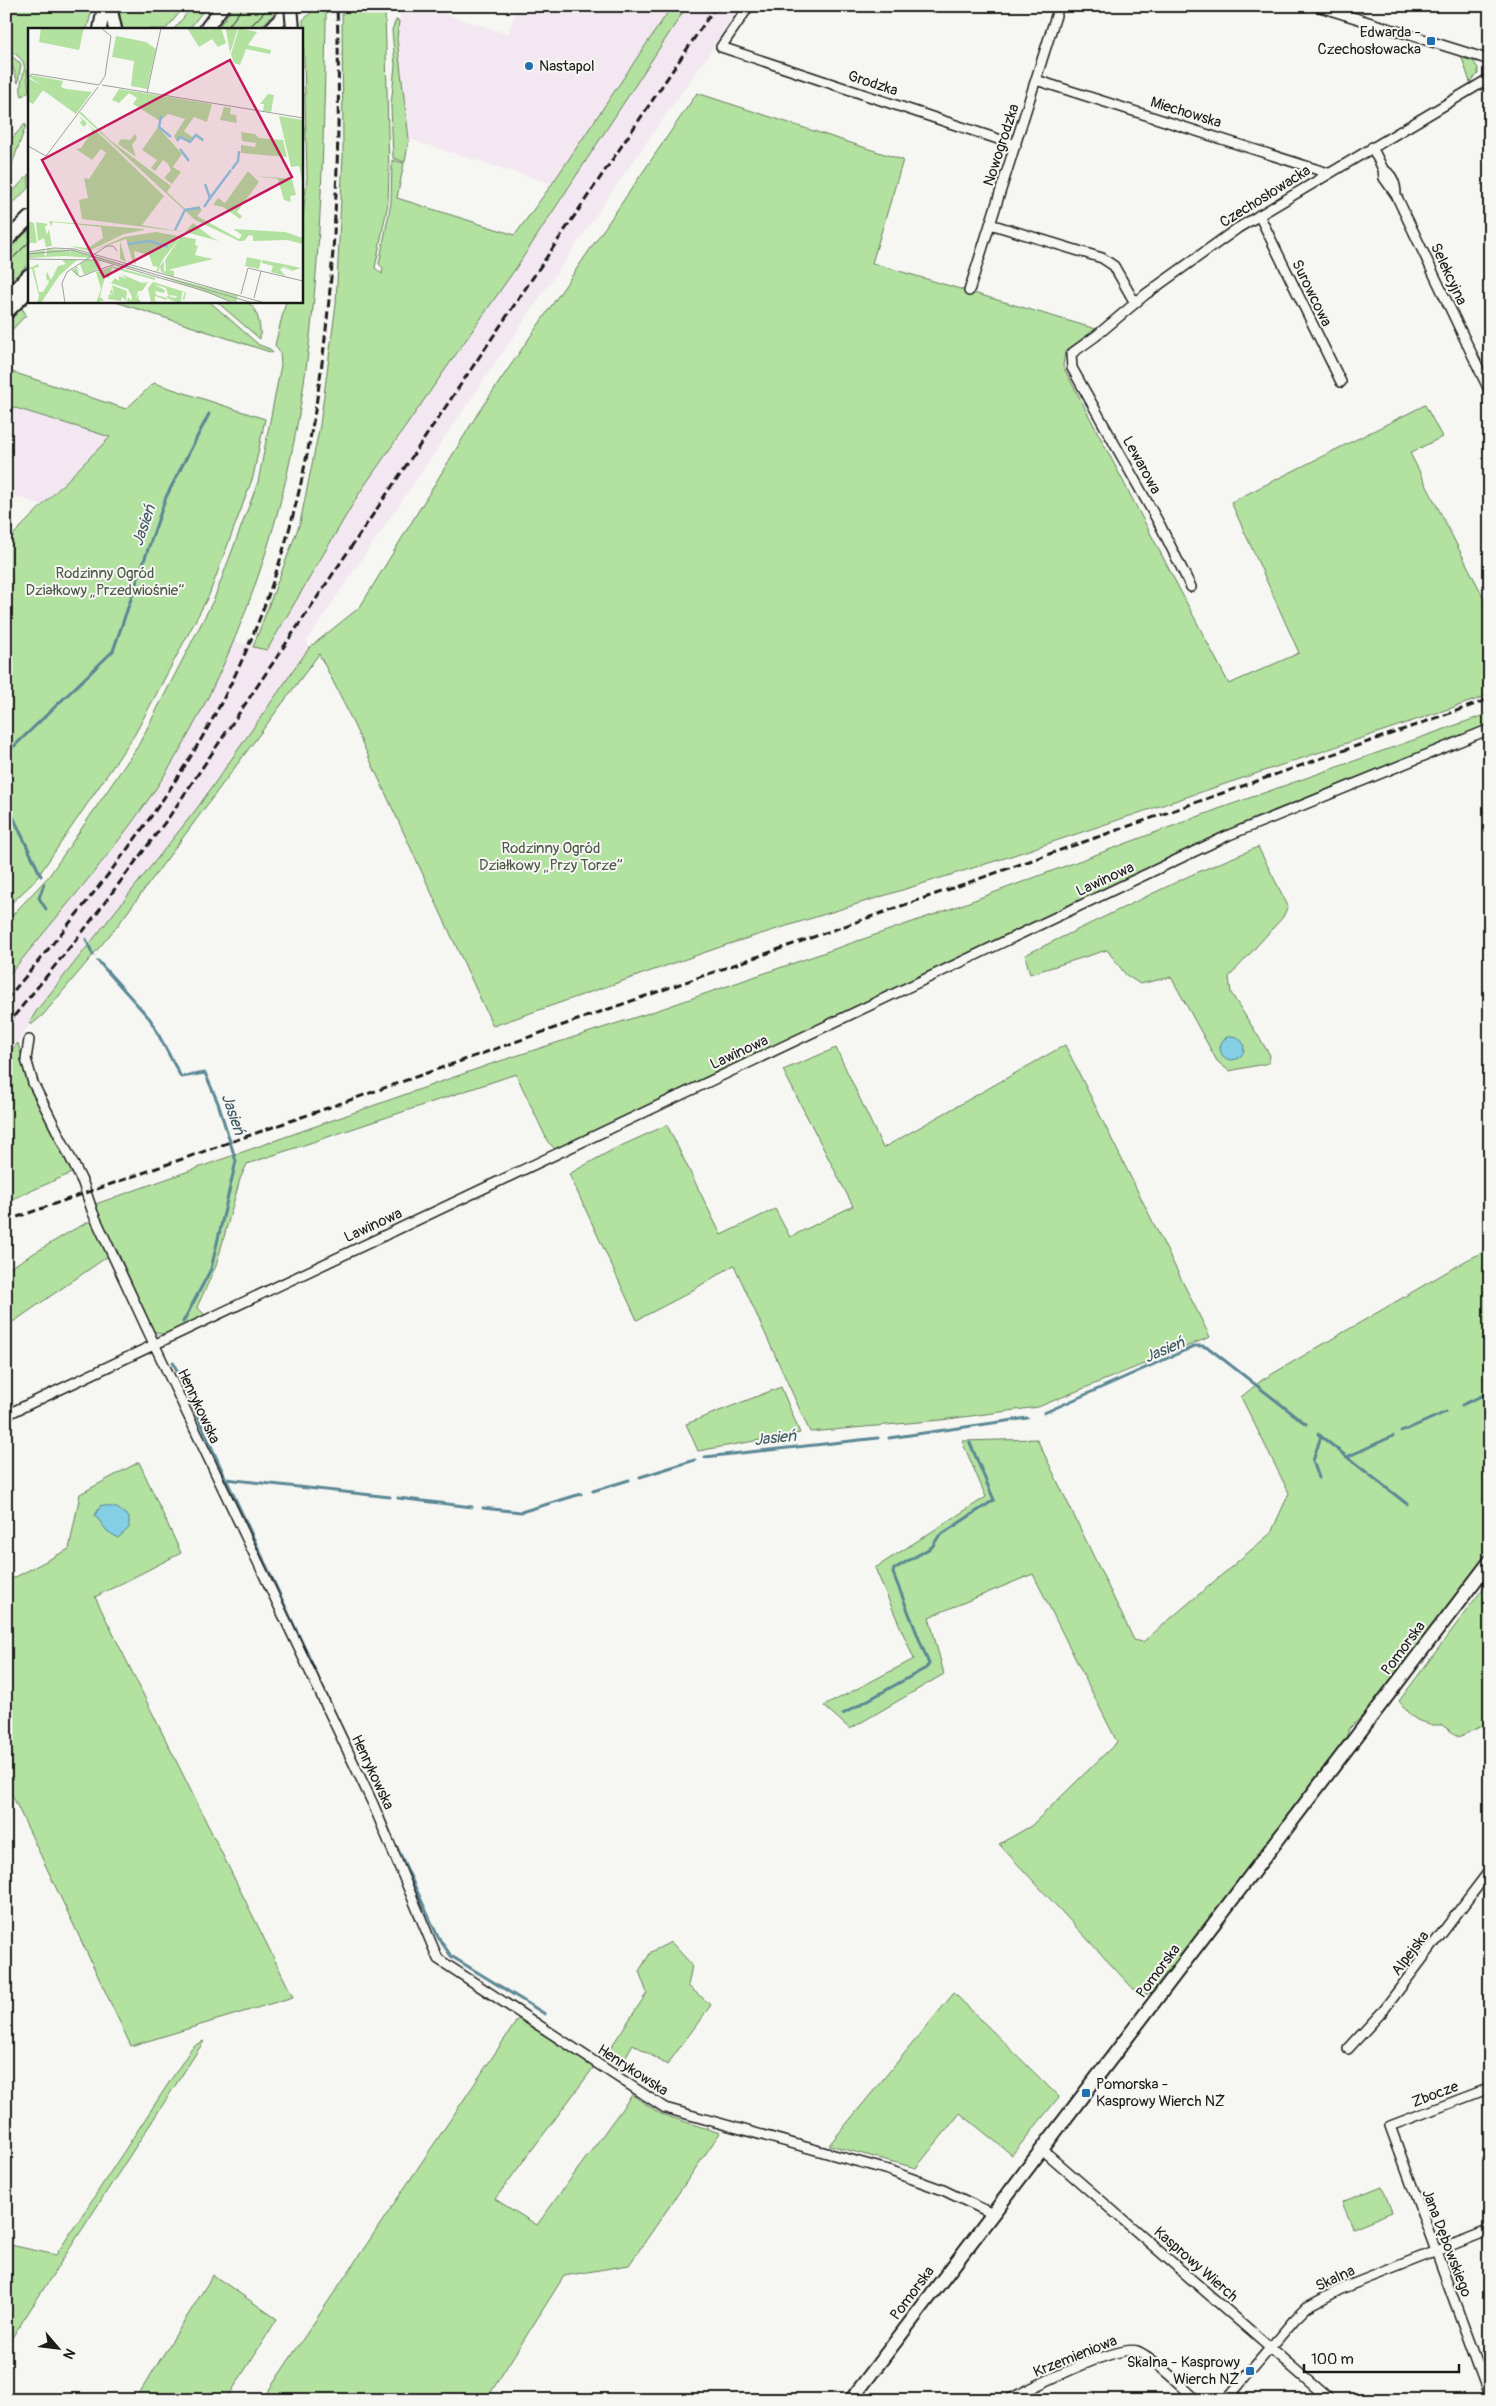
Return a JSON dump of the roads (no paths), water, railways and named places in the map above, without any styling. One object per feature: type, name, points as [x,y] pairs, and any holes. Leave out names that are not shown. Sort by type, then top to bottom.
[{"type":"street","points":[[100,28],[104,6]]},
{"type":"street","points":[[110,6],[115,28]]},
{"type":"street","points":[[207,28],[223,6]]},
{"type":"street","name":"Grodzka","points":[[749,6],[721,47],[1016,145]]},
{"type":"street","name":"Nowogrodzka","points":[[969,291],[1058,6]]},
{"type":"street","points":[[1317,6],[1490,60]]},
{"type":"street","points":[[272,28],[292,7]]},
{"type":"street","points":[[292,7],[293,28]]},
{"type":"street","name":"Czechosłowacka","points":[[1070,358],[1071,354],[1096,336],[1135,303],[1238,228],[1490,78]]},
{"type":"street","name":"Miechowska","points":[[1036,80],[1328,173]]},
{"type":"street","name":"Selekcyjna","points":[[1372,147],[1384,169],[1384,178],[1396,195],[1490,392]]},
{"type":"street","name":"Surowcowa","points":[[1259,215],[1341,382]]},
{"type":"street","points":[[6,241],[28,219]]},
{"type":"street","points":[[990,224],[1106,260],[1114,266],[1135,303]]},
{"type":"street","points":[[6,298],[28,276]]},
{"type":"street","points":[[6,313],[28,291]]},
{"type":"street","name":"Lewarowa","points":[[1070,358],[1072,368],[1160,525],[1191,587]]},
{"type":"street","name":"Lawinowa","points":[[6,1415],[1220,839],[1490,729]]},
{"type":"street","name":"Henrykowska","points":[[29,1040],[26,1059],[33,1083],[83,1183],[93,1213],[154,1344],[373,1804],[438,1959],[665,2108],[896,2172],[944,2190],[993,2214]]},
{"type":"street","name":"Pomorska","points":[[851,2400],[1490,1561]]},
{"type":"street","name":"Alpejska","points":[[1348,2049],[1382,2012],[1490,1870]]},
{"type":"street","name":"Zbocze","points":[[1390,2126],[1490,2088]]},
{"type":"street","name":"Jana Dębowskiego","points":[[1390,2126],[1490,2398]]},
{"type":"street","name":"Kasprowy Wierch","points":[[1043,2150],[1330,2400]]},
{"type":"street","name":"Skalna","points":[[1226,2400],[1270,2347],[1307,2307],[1323,2298],[1490,2230]]},
{"type":"street","name":"Krzemieniowa","points":[[1008,2400],[1108,2355],[1130,2350],[1146,2356],[1197,2400]]},
{"type":"water","points":[[1232,1036],[1241,1039],[1244,1048],[1241,1057],[1232,1060],[1223,1057],[1220,1048],[1223,1039]]},
{"type":"water","points":[[101,1505],[117,1508],[129,1517],[129,1528],[118,1538],[107,1531],[95,1515]]},
{"type":"waterway","name":"Jasień","points":[[6,754],[113,651],[166,497],[209,414]]},
{"type":"waterway","points":[[6,802],[41,876]]},
{"type":"waterway","points":[[44,884],[39,898],[46,909]]},
{"type":"waterway","points":[[86,939],[93,955]]},
{"type":"waterway","name":"Jasień","points":[[98,961],[150,1019],[181,1077],[205,1073],[218,1103],[236,1161],[211,1269],[183,1322]]},
{"type":"waterway","name":"Jasień","points":[[1044,1413],[1195,1346],[1203,1346],[1210,1349],[1306,1424]]},
{"type":"waterway","name":"Jasień","points":[[173,1362],[226,1479],[390,1497]]},
{"type":"waterway","name":"Jasień","points":[[1462,1405],[1490,1392]]},
{"type":"waterway","name":"Jasień","points":[[1401,1432],[1446,1412]]},
{"type":"waterway","name":"Jasień","points":[[889,1438],[1027,1418]]},
{"type":"waterway","name":"Jasień","points":[[1318,1434],[1347,1457],[1393,1436]]},
{"type":"waterway","points":[[1319,1478],[1313,1461],[1321,1436]]},
{"type":"waterway","name":"Jasień","points":[[705,1457],[878,1438]]},
{"type":"waterway","points":[[843,1714],[926,1668],[929,1664],[893,1573],[894,1569],[932,1547],[939,1536],[994,1500],[970,1443]]},
{"type":"waterway","points":[[1347,1457],[1407,1504]]},
{"type":"waterway","name":"Jasień","points":[[640,1477],[695,1460]]},
{"type":"waterway","points":[[226,1479],[357,1761]]},
{"type":"waterway","name":"Jasień","points":[[593,1491],[629,1480]]},
{"type":"waterway","name":"Jasień","points":[[483,1508],[521,1512],[581,1494]]},
{"type":"waterway","name":"Jasień","points":[[398,1498],[472,1507]]},
{"type":"waterway","points":[[381,1812],[390,1832]]},
{"type":"waterway","points":[[397,1847],[438,1937],[451,1956],[545,2014]]},
{"type":"tram line","points":[[227,28],[244,6]]},
{"type":"tram line","points":[[249,28],[270,6]]},
{"type":"tram line","points":[[6,265],[28,243]]},
{"type":"railway","points":[[6,1000],[62,933],[142,830],[190,757],[212,720],[240,664],[264,607],[283,550],[299,492],[311,433],[321,374],[328,313],[337,159],[337,6]]},
{"type":"railway","points":[[6,1026],[84,930],[169,817],[716,6]]},
{"type":"railway","points":[[6,1221],[1490,699]]},
{"type":"place","name":"Edwarda - Czechosłowacka","points":[[1431,41]]},
{"type":"place","name":"Nastapol","points":[[529,66]]},
{"type":"place","name":"Pomorska - Kasprowy Wierch NŻ","points":[[1086,2093]]},
{"type":"place","name":"Skalna - Kasprowy Wierch NŻ","points":[[1250,2371]]},
{"type":"park label","name":"Rodzinny Ogród Działkowy „Przedwiośnie”","points":[[105,582]]},
{"type":"park label","name":"Rodzinny Ogród Działkowy „Przy Torze”","points":[[551,856]]}]
